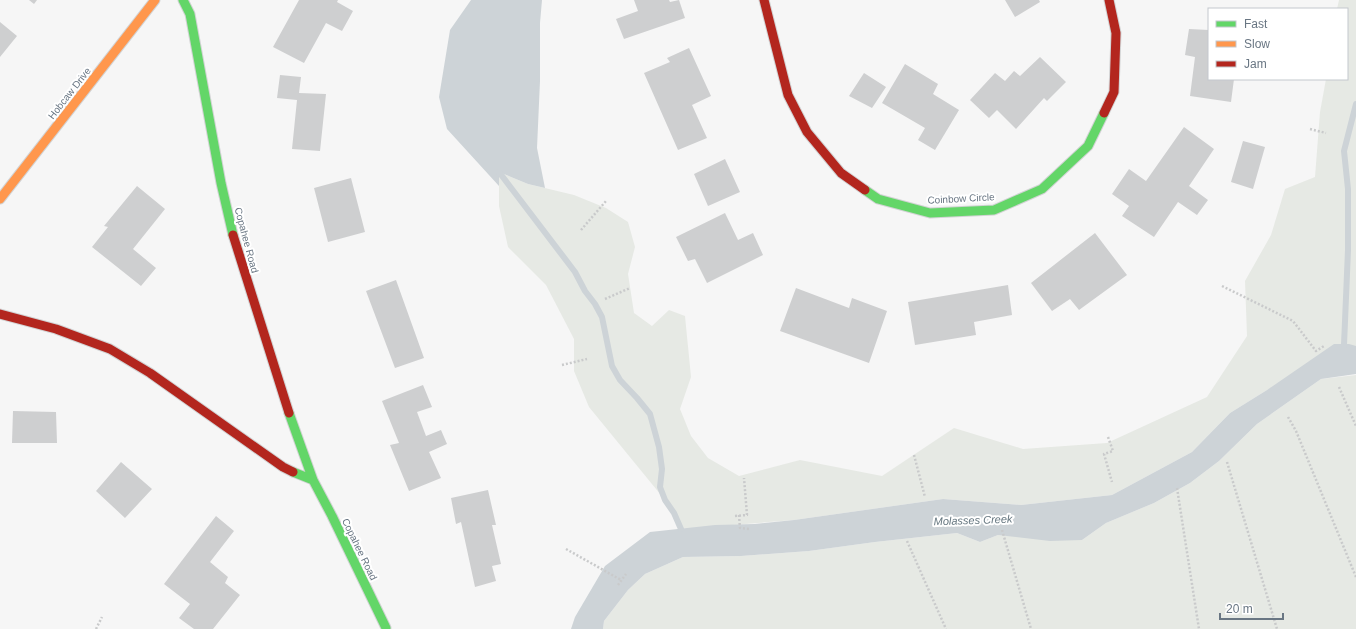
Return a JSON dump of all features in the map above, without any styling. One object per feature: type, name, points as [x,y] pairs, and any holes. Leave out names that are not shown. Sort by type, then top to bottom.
[{"type":"street","name":"Hobcaw Drive","points":[[0,199],[155,0]]},
{"type":"street","name":"Copahee Road","points":[[183,0],[190,14],[235,243],[284,399],[313,480],[386,628]]},
{"type":"street","name":"Coinbow Circle","points":[[764,0],[788,95],[807,132],[841,173],[878,199],[930,213],[994,210],[1042,189],[1088,146],[1114,92],[1116,34],[1109,0]]},
{"type":"street","points":[[0,314],[56,330],[110,349],[150,373],[283,468],[313,480]]},
{"type":"path","points":[[1310,129],[1326,133]]},
{"type":"path","points":[[581,230],[606,201]]},
{"type":"path","points":[[1222,286],[1293,321],[1316,352],[1324,346]]},
{"type":"path","points":[[604,300],[630,288]]},
{"type":"path","points":[[562,364],[587,359]]},
{"type":"path","points":[[1339,387],[1356,426]]},
{"type":"path","points":[[1288,416],[1296,431],[1356,577]]},
{"type":"path","points":[[1108,437],[1113,451],[1104,454],[1112,482]]},
{"type":"path","points":[[914,455],[925,497]]},
{"type":"path","points":[[1227,462],[1278,629]]},
{"type":"path","points":[[744,478],[747,515],[737,516],[740,528],[749,529]]},
{"type":"path","points":[[1177,488],[1199,629]]},
{"type":"path","points":[[1002,530],[1031,629]]},
{"type":"path","points":[[907,540],[946,629]]},
{"type":"path","points":[[566,549],[621,580]]},
{"type":"path","points":[[618,585],[626,574]]},
{"type":"path","points":[[96,629],[102,617]]},
{"type":"shaded area","points":[[1339,0],[1356,0],[1356,347],[1267,390],[1230,413],[1192,452],[1112,495],[1021,505],[943,499],[794,520],[681,529],[674,513],[665,500],[589,407],[574,371],[574,339],[546,285],[508,247],[499,206],[499,172],[528,184],[574,195],[606,208],[628,222],[635,247],[628,274],[634,313],[652,326],[669,310],[685,316],[691,377],[680,409],[691,436],[708,458],[739,476],[800,460],[882,476],[954,428],[1023,449],[1107,443],[1207,397],[1247,336],[1245,281],[1271,235],[1285,189],[1315,177],[1320,112],[1326,80],[1348,80],[1348,8],[1337,8]]},
{"type":"shaded area","points":[[1356,375],[1356,629],[603,629],[604,621],[628,590],[645,574],[683,557],[741,556],[809,551],[957,533],[980,542],[998,535],[1082,540],[1106,523],[1154,503],[1190,483],[1219,461],[1257,424],[1321,379]]},
{"type":"water","points":[[471,0],[542,0],[540,23],[540,81],[537,148],[545,188],[528,184],[499,172],[499,186],[447,129],[439,97],[450,30]]},
{"type":"water","name":"Molasses Creek","points":[[1334,344],[1349,344],[1356,346],[1356,374],[1321,379],[1257,424],[1219,461],[1190,483],[1154,503],[1106,523],[1082,540],[1050,541],[998,535],[980,542],[957,533],[809,551],[741,556],[683,557],[645,574],[628,590],[604,621],[603,629],[571,629],[575,617],[605,566],[650,532],[715,525],[755,524],[794,520],[943,499],[1021,505],[1112,495],[1192,452],[1230,413],[1267,390]]},
{"type":"building","points":[[29,0],[37,0],[34,4]]},
{"type":"building","points":[[299,0],[338,0],[337,2],[353,11],[342,31],[326,23],[304,63],[273,47]]},
{"type":"building","points":[[634,0],[669,0],[670,2],[679,0],[685,18],[624,39],[616,19],[638,11]]},
{"type":"building","points":[[1005,0],[1039,0],[1040,2],[1015,17]]},
{"type":"building","points":[[0,22],[17,36],[0,57]]},
{"type":"building","points":[[1189,29],[1208,30],[1208,80],[1234,80],[1231,102],[1190,96],[1195,57],[1185,55]]},
{"type":"building","points":[[689,48],[711,96],[692,105],[707,138],[678,150],[644,73],[670,62],[667,58]]},
{"type":"building","points":[[1040,57],[1066,82],[1047,101],[1044,98],[1016,129],[997,110],[989,118],[970,100],[995,73],[1005,81],[1014,71],[1020,76]]},
{"type":"building","points":[[905,64],[938,84],[933,94],[959,110],[935,150],[918,140],[925,128],[882,103]]},
{"type":"building","points":[[864,73],[886,87],[872,108],[849,96]]},
{"type":"building","points":[[280,75],[301,77],[299,93],[326,94],[320,151],[292,149],[297,100],[277,98]]},
{"type":"building","points":[[1184,127],[1214,149],[1189,186],[1208,200],[1197,215],[1178,202],[1154,237],[1122,216],[1129,206],[1112,194],[1129,169],[1146,181]]},
{"type":"building","points":[[1243,141],[1265,147],[1253,189],[1231,182]]},
{"type":"building","points":[[725,159],[740,192],[708,206],[694,174]]},
{"type":"building","points":[[351,178],[365,232],[328,242],[314,188]]},
{"type":"building","points":[[137,186],[165,209],[133,249],[156,268],[141,286],[92,247],[108,227],[104,226]]},
{"type":"building","points":[[725,213],[738,240],[753,233],[763,255],[707,283],[695,259],[688,261],[676,237]]},
{"type":"building","points":[[1095,233],[1127,275],[1079,310],[1070,299],[1052,311],[1031,283]]},
{"type":"building","points":[[396,280],[424,358],[395,368],[366,291]]},
{"type":"building","points":[[1008,285],[1012,315],[974,322],[976,335],[915,345],[908,302]]},
{"type":"building","points":[[796,288],[849,308],[852,298],[887,311],[869,363],[780,331]]},
{"type":"building","points":[[423,385],[432,407],[417,412],[426,436],[441,430],[447,444],[429,452],[441,478],[409,491],[390,445],[399,443],[382,401]]},
{"type":"building","points":[[13,411],[56,412],[57,443],[12,443]]},
{"type":"building","points":[[121,462],[152,489],[125,518],[96,491]]},
{"type":"building","points":[[488,490],[496,525],[492,525],[501,564],[492,566],[496,581],[475,587],[461,522],[456,524],[451,498]]},
{"type":"building","points":[[216,516],[234,531],[210,562],[228,577],[225,583],[240,595],[213,629],[194,629],[179,618],[190,604],[164,584]]},
{"type":"waterway","points":[[1344,345],[1348,250],[1348,189],[1344,151],[1356,104]]},
{"type":"waterway","points":[[499,172],[575,272],[585,291],[595,304],[602,317],[612,366],[620,380],[650,414],[659,447],[662,469],[660,487],[665,500],[674,513],[681,529]]},
{"type":"traffic: fast","points":[[183,0],[190,14],[221,183],[233,235]]},
{"type":"traffic: fast","points":[[865,190],[878,199],[930,213],[994,210],[1042,189],[1088,146],[1104,113]]},
{"type":"traffic: fast","points":[[289,413],[313,480]]},
{"type":"traffic: fast","points":[[293,472],[313,480],[386,628]]},
{"type":"traffic: slow","points":[[0,199],[155,0]]},
{"type":"traffic: jam","points":[[764,0],[788,95],[807,132],[841,173],[865,190]]},
{"type":"traffic: jam","points":[[1104,113],[1114,92],[1116,33],[1109,0]]},
{"type":"traffic: jam","points":[[233,235],[289,413]]},
{"type":"traffic: jam","points":[[0,314],[56,329],[110,349],[150,373],[283,467],[293,472]]}]
